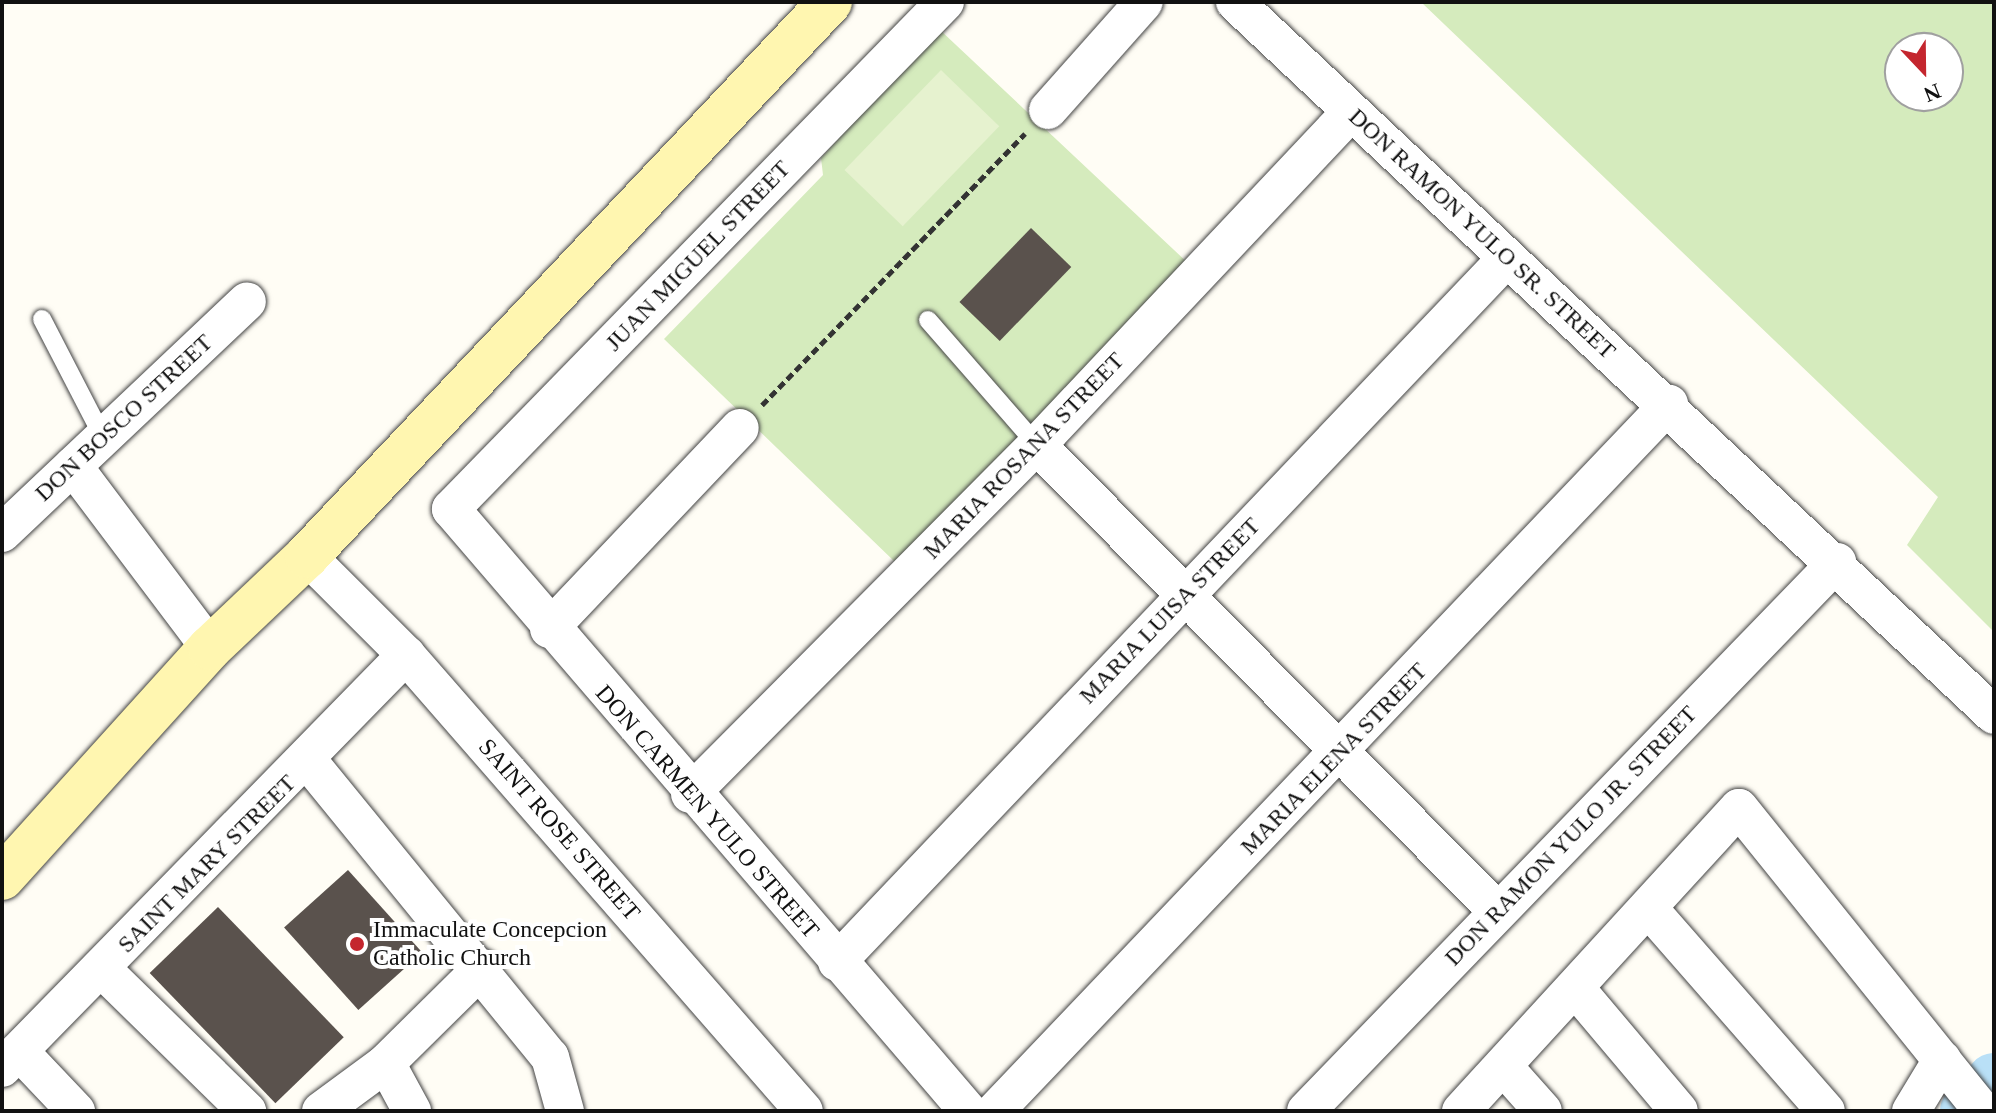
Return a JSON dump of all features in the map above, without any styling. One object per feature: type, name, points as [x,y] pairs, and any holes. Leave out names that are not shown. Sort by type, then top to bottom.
[{"type":"street","points":[[2,878],[210,648],[307,556],[830,2]]},
{"type":"street","name":"JUAN MIGUEL STREET","points":[[451,509],[945,2]]},
{"type":"street","points":[[1048,110],[1144,2]]},
{"type":"street","name":"DON RAMON YULO SR. STREET","points":[[1235,2],[1351,112],[1420,168],[1504,261],[1669,404],[1994,715]]},
{"type":"street","name":"MARIA ROSANA STREET","points":[[690,794],[1037,445],[1351,112]]},
{"type":"street","name":"MARIA LUISA STREET","points":[[837,962],[1504,261]]},
{"type":"street","name":"DON BOSCO STREET","points":[[2,533],[247,301]]},
{"type":"street","name":"MARIA ELENA STREET","points":[[995,1111],[1344,751],[1669,404]]},
{"type":"street","points":[[549,629],[740,428]]},
{"type":"street","points":[[1037,445],[1344,751],[1497,911]]},
{"type":"street","points":[[73,466],[210,648]]},
{"type":"street","name":"DON CARMEN YULO STREET","points":[[451,509],[690,794],[968,1111]]},
{"type":"street","name":"SAINT ROSE STREET","points":[[307,556],[406,655],[804,1111]]},
{"type":"street","name":"DON RAMON YULO JR. STREET","points":[[1306,1111],[1837,562]]},
{"type":"street","name":"SAINT MARY STREET","points":[[10,1059],[309,762],[406,655]]},
{"type":"street","points":[[309,762],[482,968],[550,1057],[565,1111]]},
{"type":"street","points":[[1461,1111],[1577,990],[1739,808],[1983,1111]]},
{"type":"street","points":[[1650,910],[1826,1111]]},
{"type":"street","points":[[321,1111],[386,1063],[482,968]]},
{"type":"street","points":[[103,970],[247,1111]]},
{"type":"street","points":[[1577,990],[1679,1111]]},
{"type":"street","points":[[10,1059],[76,1111]]},
{"type":"street","points":[[386,1063],[412,1111]]},
{"type":"street","points":[[1503,1066],[1543,1111]]},
{"type":"street","points":[[1911,1111],[1949,1067]]},
{"type":"lane","points":[[42,319],[104,439]]},
{"type":"lane","points":[[928,320],[1037,445]]},
{"type":"path","points":[[740,428],[1048,110]]},
{"type":"green space","points":[[1421,2],[1994,2],[1994,632],[1907,545],[1938,497]]},
{"type":"green space","points":[[939,29],[1190,265],[895,562],[664,339],[823,175],[821,158]]},
{"type":"green space","points":[[941,70],[999,126],[903,226],[844,170]]},
{"type":"building","points":[[1031,228],[1071,267],[1000,341],[959,302]]},
{"type":"building","name":"Immaculate Concepcion Catholic Church","points":[[348,870],[422,952],[358,1010],[284,928]]},
{"type":"building","points":[[218,907],[344,1037],[275,1103],[150,973]]},
{"type":"waterway","points":[[1968,1111],[1994,1081]]},
{"type":"place","name":"Immaculate Concepcion Catholic Church","points":[[357,944]]}]
